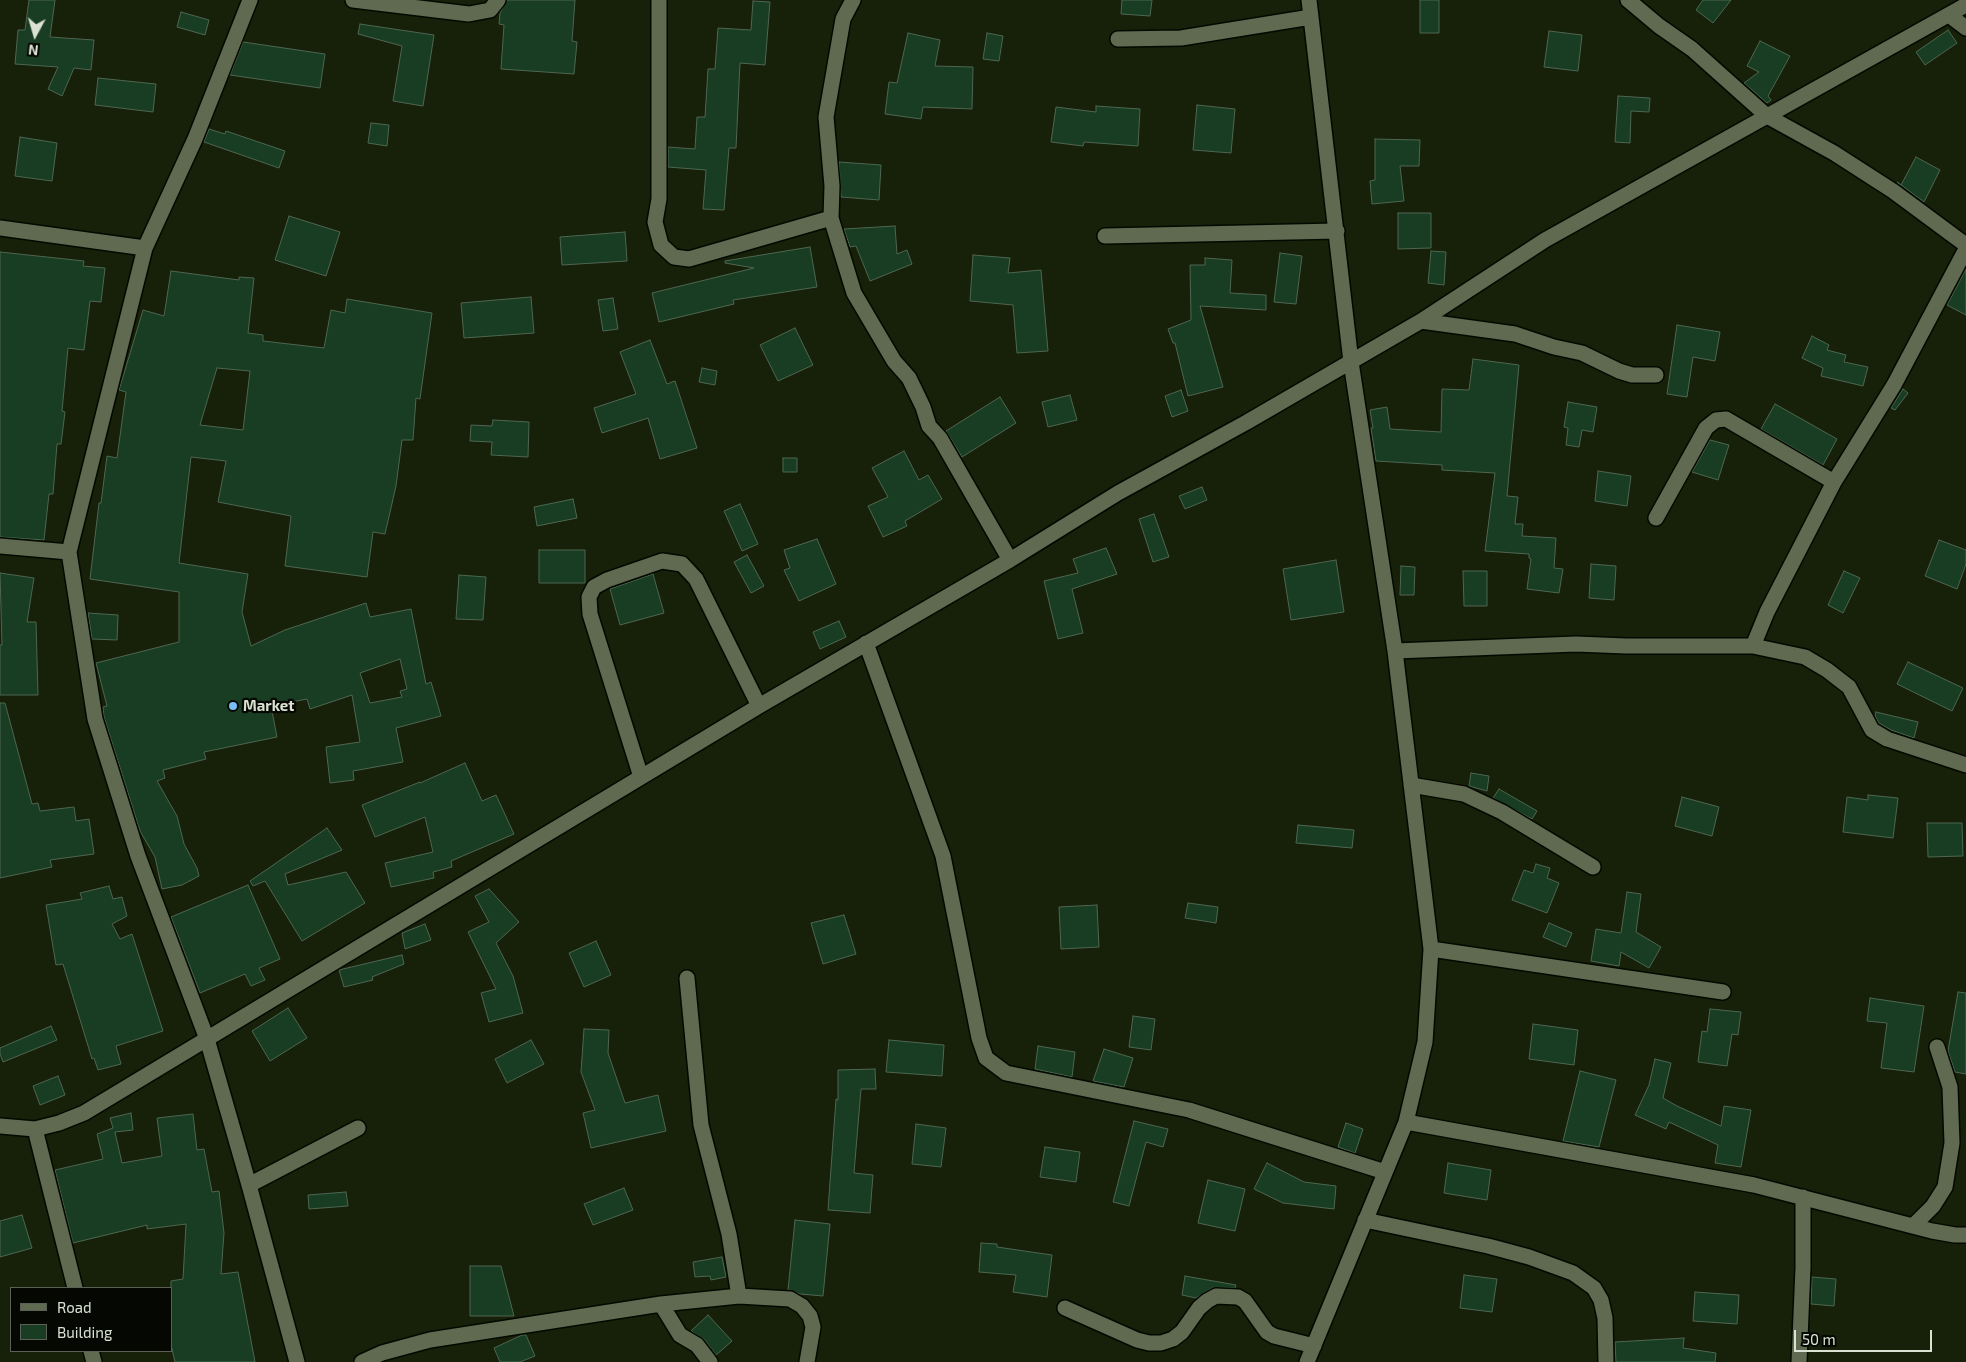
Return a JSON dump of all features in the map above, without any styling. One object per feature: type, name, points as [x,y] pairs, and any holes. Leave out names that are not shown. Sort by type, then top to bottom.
[{"type":"street","points":[[250,0],[195,139],[145,248],[69,552],[94,719],[138,856],[207,1038],[250,1185],[297,1362]]},
{"type":"street","points":[[353,0],[469,14],[490,10],[498,0]]},
{"type":"street","points":[[660,0],[658,199],[656,222],[661,245],[674,257],[689,259],[832,218]]},
{"type":"street","points":[[853,0],[843,19],[826,117],[832,186],[832,218],[854,293],[894,361],[909,378],[923,406],[929,426],[940,438],[1010,560]]},
{"type":"street","points":[[1307,1362],[1406,1122],[1425,1042],[1432,949],[1395,651],[1351,362],[1309,0]]},
{"type":"street","points":[[1628,0],[1692,50],[1767,116],[1834,153],[1878,182],[1966,247],[1894,385],[1834,482],[1767,612],[1754,646]]},
{"type":"street","points":[[0,1126],[35,1129],[59,1123],[84,1113],[759,706],[1010,560],[1118,493],[1421,321],[1545,240],[1966,5]]},
{"type":"street","points":[[1949,15],[1966,28]]},
{"type":"street","points":[[1118,39],[1180,38],[1311,17]]},
{"type":"street","points":[[0,228],[145,248]]},
{"type":"street","points":[[1106,236],[1337,231]]},
{"type":"street","points":[[1421,321],[1515,334],[1554,347],[1582,353],[1619,371],[1632,375],[1656,375]]},
{"type":"street","points":[[1656,518],[1706,428],[1716,420],[1726,419],[1834,482]]},
{"type":"street","points":[[0,546],[69,552]]},
{"type":"street","points":[[641,777],[590,614],[589,598],[594,587],[607,580],[662,561],[682,564],[696,579],[759,706]]},
{"type":"street","points":[[866,643],[943,856],[979,1038],[986,1058],[1006,1073],[1189,1110],[1385,1172]]},
{"type":"street","points":[[1395,651],[1576,644],[1754,646],[1805,657],[1827,670],[1849,688],[1872,730],[1887,739],[1966,765]]},
{"type":"street","points":[[1412,785],[1464,794],[1502,812],[1594,867]]},
{"type":"street","points":[[1432,949],[1723,992]]},
{"type":"street","points":[[687,978],[701,1125],[730,1240],[739,1296]]},
{"type":"street","points":[[1913,1226],[1933,1206],[1945,1187],[1952,1143],[1950,1087],[1937,1047]]},
{"type":"street","points":[[1406,1122],[1754,1185],[1913,1226],[1954,1235],[1966,1234]]},
{"type":"street","points":[[250,1185],[358,1128]]},
{"type":"street","points":[[35,1129],[75,1287]]},
{"type":"street","points":[[1799,1362],[1803,1268],[1803,1197]]},
{"type":"street","points":[[1365,1220],[1488,1246],[1529,1257],[1573,1273],[1594,1288],[1601,1300],[1605,1318],[1606,1362]]},
{"type":"street","points":[[362,1362],[382,1353],[430,1340],[661,1304],[739,1296],[790,1298],[802,1306],[810,1316],[812,1327],[807,1362]]},
{"type":"street","points":[[1065,1308],[1137,1340],[1161,1343],[1173,1339],[1182,1332],[1207,1301],[1216,1296],[1238,1297],[1245,1301],[1267,1332],[1274,1336],[1314,1346]]},
{"type":"street","points":[[661,1304],[680,1335],[697,1345],[710,1362]]},
{"type":"building","points":[[29,0],[55,0],[50,37],[94,40],[91,70],[74,68],[62,96],[48,89],[58,67],[15,64],[18,30],[25,30]]},
{"type":"building","points":[[507,0],[575,0],[572,41],[577,42],[574,74],[501,69],[504,25],[499,24],[500,13]]},
{"type":"building","points":[[1122,0],[1152,0],[1150,16],[1121,14]]},
{"type":"building","points":[[1420,0],[1439,0],[1439,33],[1420,33]]},
{"type":"building","points":[[1703,0],[1731,0],[1713,23],[1696,10]]},
{"type":"building","points":[[753,1],[770,2],[765,65],[740,63],[736,148],[729,148],[724,210],[703,209],[706,170],[668,167],[668,147],[695,149],[697,117],[705,117],[708,69],[715,69],[718,28],[751,30]]},
{"type":"building","points":[[181,12],[209,20],[205,35],[177,27]]},
{"type":"building","points":[[360,24],[434,35],[423,106],[393,101],[402,46],[358,34]]},
{"type":"building","points":[[1948,30],[1957,43],[1925,65],[1916,52]]},
{"type":"building","points":[[1549,31],[1582,35],[1578,71],[1544,67]]},
{"type":"building","points":[[908,33],[940,40],[935,66],[973,67],[972,109],[923,107],[921,119],[885,114],[889,82],[897,83]]},
{"type":"building","points":[[987,33],[1003,36],[999,61],[983,59]]},
{"type":"building","points":[[1760,41],[1790,56],[1768,96],[1771,100],[1767,103],[1744,83],[1759,72],[1747,66]]},
{"type":"building","points":[[243,42],[325,54],[320,88],[230,75]]},
{"type":"building","points":[[98,78],[156,84],[153,112],[95,105]]},
{"type":"building","points":[[1618,96],[1650,98],[1649,112],[1631,111],[1630,143],[1615,142]]},
{"type":"building","points":[[1197,105],[1235,109],[1231,153],[1193,150]]},
{"type":"building","points":[[1096,106],[1140,109],[1138,146],[1084,142],[1083,146],[1051,142],[1056,107],[1096,112]]},
{"type":"building","points":[[371,123],[389,125],[387,146],[368,143]]},
{"type":"building","points":[[209,129],[225,134],[226,131],[285,151],[279,168],[204,142]]},
{"type":"building","points":[[20,137],[57,143],[52,181],[15,176]]},
{"type":"building","points":[[1375,139],[1420,140],[1419,166],[1400,166],[1404,201],[1372,204],[1370,181],[1375,180]]},
{"type":"building","points":[[1916,157],[1940,170],[1924,202],[1901,185]]},
{"type":"building","points":[[839,162],[881,165],[879,200],[841,197]]},
{"type":"building","points":[[1398,213],[1431,213],[1431,248],[1398,249]]},
{"type":"building","points":[[289,216],[340,232],[326,276],[275,260]]},
{"type":"building","points":[[895,226],[897,254],[907,250],[912,264],[870,281],[856,246],[850,247],[844,229]]},
{"type":"building","points":[[625,232],[627,261],[562,265],[560,237]]},
{"type":"building","points":[[810,247],[817,287],[733,300],[734,304],[659,322],[652,293],[754,268],[725,263],[725,261]]},
{"type":"building","points":[[1431,251],[1446,252],[1444,285],[1428,283]]},
{"type":"building","points":[[0,252],[84,261],[83,266],[105,268],[101,302],[90,301],[84,350],[68,348],[62,411],[65,412],[61,444],[57,444],[53,494],[49,494],[44,540],[0,537]]},
{"type":"building","points":[[1280,253],[1302,256],[1296,304],[1274,302]]},
{"type":"building","points":[[973,255],[1010,258],[1008,273],[1041,270],[1048,351],[1017,353],[1013,305],[970,301]]},
{"type":"building","points":[[1205,258],[1232,260],[1230,293],[1266,295],[1266,310],[1200,306],[1223,387],[1188,396],[1175,343],[1173,343],[1168,329],[1191,320],[1190,265],[1205,265]]},
{"type":"building","points":[[1966,269],[1966,315],[1947,305]]},
{"type":"building","points":[[171,271],[239,280],[239,277],[254,278],[248,333],[263,335],[263,341],[324,348],[331,310],[345,313],[347,299],[432,313],[420,399],[416,398],[413,440],[402,440],[396,486],[385,534],[373,532],[367,577],[285,566],[291,516],[218,502],[226,461],[191,457],[179,563],[248,574],[242,612],[251,646],[285,630],[366,603],[370,617],[411,609],[426,684],[431,682],[441,716],[396,728],[403,762],[353,771],[354,780],[330,783],[326,747],[360,742],[352,695],[310,709],[307,699],[271,706],[277,737],[204,752],[206,759],[163,770],[165,778],[157,781],[177,816],[184,844],[197,868],[199,876],[182,885],[162,889],[155,857],[140,831],[104,717],[103,707],[107,706],[96,663],[179,642],[179,592],[90,579],[107,456],[117,458],[126,392],[119,390],[143,310],[164,316]],"holes":[[[217,368],[250,371],[243,430],[200,425]],[[400,659],[407,689],[400,691],[402,697],[370,703],[360,673]]]},
{"type":"building","points":[[531,297],[534,333],[464,338],[461,303]]},
{"type":"building","points":[[613,298],[618,329],[603,331],[598,300]]},
{"type":"building","points":[[1677,325],[1720,332],[1715,361],[1693,357],[1687,397],[1667,394]]},
{"type":"building","points":[[795,328],[813,365],[778,381],[760,345]]},
{"type":"building","points":[[1812,336],[1829,345],[1827,350],[1846,355],[1844,362],[1868,367],[1863,386],[1821,376],[1823,368],[1802,358]]},
{"type":"building","points":[[650,340],[667,384],[675,381],[697,448],[660,459],[648,418],[602,433],[594,408],[636,394],[620,352]]},
{"type":"building","points":[[1473,359],[1519,365],[1507,496],[1518,497],[1515,524],[1523,524],[1522,536],[1556,538],[1554,568],[1563,569],[1559,593],[1527,589],[1531,559],[1529,554],[1485,551],[1495,473],[1442,470],[1442,465],[1376,461],[1370,410],[1387,407],[1390,429],[1441,432],[1442,389],[1469,390]]},
{"type":"building","points":[[702,368],[717,371],[715,385],[699,382]]},
{"type":"building","points":[[1903,389],[1908,393],[1895,410],[1891,408]]},
{"type":"building","points":[[1181,390],[1188,411],[1172,417],[1165,396]]},
{"type":"building","points":[[1070,395],[1077,420],[1048,427],[1042,402]]},
{"type":"building","points":[[1000,397],[1016,423],[962,457],[946,431]]},
{"type":"building","points":[[1568,402],[1597,407],[1593,432],[1582,430],[1579,447],[1566,445],[1568,428],[1564,427]]},
{"type":"building","points":[[1775,404],[1837,439],[1823,465],[1761,429]]},
{"type":"building","points":[[493,420],[529,422],[528,457],[491,455],[492,442],[470,441],[471,425],[492,426]]},
{"type":"building","points":[[1710,440],[1729,445],[1718,480],[1692,472]]},
{"type":"building","points":[[904,451],[919,480],[928,475],[942,499],[905,521],[907,526],[883,537],[868,506],[888,497],[872,468]]},
{"type":"building","points":[[783,458],[797,458],[797,472],[783,472]]},
{"type":"building","points":[[1598,471],[1631,476],[1627,506],[1595,501]]},
{"type":"building","points":[[1202,487],[1207,500],[1185,509],[1179,496]]},
{"type":"building","points":[[573,499],[577,518],[537,526],[534,507]]},
{"type":"building","points":[[740,504],[758,544],[742,551],[724,511]]},
{"type":"building","points":[[1154,514],[1169,557],[1153,562],[1139,519]]},
{"type":"building","points":[[817,539],[836,584],[799,601],[784,570],[790,568],[784,550]]},
{"type":"building","points":[[1939,540],[1966,550],[1966,564],[1957,589],[1925,576]]},
{"type":"building","points":[[1106,548],[1117,574],[1072,589],[1083,633],[1058,639],[1044,581],[1078,573],[1073,559]]},
{"type":"building","points":[[539,550],[585,550],[585,583],[539,583]]},
{"type":"building","points":[[747,555],[764,586],[751,593],[734,562]]},
{"type":"building","points":[[1336,560],[1344,612],[1291,620],[1283,569]]},
{"type":"building","points":[[1591,564],[1616,566],[1614,600],[1589,598]]},
{"type":"building","points":[[1401,566],[1415,567],[1414,595],[1400,595]]},
{"type":"building","points":[[1463,571],[1487,571],[1487,606],[1464,606]]},
{"type":"building","points":[[1844,571],[1860,578],[1843,613],[1828,605]]},
{"type":"building","points":[[0,573],[34,578],[27,622],[36,622],[38,695],[0,695],[0,645],[2,645]]},
{"type":"building","points":[[653,574],[664,613],[620,625],[610,589]]},
{"type":"building","points":[[459,575],[486,577],[483,620],[456,619]]},
{"type":"building","points":[[88,613],[118,615],[117,640],[92,639]]},
{"type":"building","points":[[839,621],[846,637],[820,649],[813,632]]},
{"type":"building","points":[[1908,662],[1963,688],[1952,711],[1897,684]]},
{"type":"building","points":[[0,703],[5,703],[32,804],[38,803],[40,811],[74,807],[76,821],[89,819],[94,854],[50,860],[52,867],[0,878]]},
{"type":"building","points":[[1876,712],[1918,722],[1914,738],[1891,730],[1879,723],[1875,716]]},
{"type":"building","points":[[465,763],[482,801],[496,795],[514,834],[451,861],[452,867],[433,872],[434,878],[391,887],[385,863],[433,852],[425,817],[375,837],[362,805],[420,783]]},
{"type":"building","points":[[1471,773],[1489,776],[1487,791],[1469,786]]},
{"type":"building","points":[[1499,789],[1537,811],[1532,819],[1493,798]]},
{"type":"building","points":[[1868,795],[1898,798],[1893,838],[1843,832],[1847,797],[1868,800]]},
{"type":"building","points":[[1682,797],[1719,807],[1712,836],[1675,826]]},
{"type":"building","points":[[1927,823],[1962,823],[1963,856],[1928,857]]},
{"type":"building","points":[[1298,825],[1354,830],[1352,848],[1296,843]]},
{"type":"building","points":[[327,828],[342,850],[285,874],[288,885],[346,872],[365,903],[302,941],[265,881],[253,886],[250,881]]},
{"type":"building","points":[[1536,864],[1550,868],[1547,878],[1559,883],[1547,913],[1512,900],[1524,870],[1533,873]]},
{"type":"building","points":[[248,885],[280,959],[259,968],[265,980],[251,986],[245,974],[200,993],[171,917]]},
{"type":"building","points":[[109,886],[113,899],[122,897],[127,916],[112,924],[120,939],[132,934],[163,1031],[116,1046],[121,1064],[98,1070],[94,1058],[92,1059],[63,964],[56,965],[46,905],[82,899],[80,893]]},
{"type":"building","points":[[489,889],[519,922],[496,943],[513,976],[523,1013],[489,1022],[481,993],[496,989],[468,932],[489,922],[475,896]]},
{"type":"building","points":[[1627,892],[1641,894],[1636,932],[1661,947],[1649,968],[1621,952],[1619,966],[1591,961],[1596,929],[1621,933]]},
{"type":"building","points":[[1188,903],[1218,907],[1216,923],[1185,918]]},
{"type":"building","points":[[1097,905],[1099,947],[1061,949],[1059,907]]},
{"type":"building","points":[[844,915],[856,954],[823,964],[811,923]]},
{"type":"building","points":[[1549,923],[1572,933],[1566,947],[1543,937]]},
{"type":"building","points":[[425,924],[431,940],[405,949],[402,933]]},
{"type":"building","points":[[596,941],[611,975],[584,987],[569,953]]},
{"type":"building","points":[[402,955],[404,964],[372,977],[373,980],[344,987],[339,970]]},
{"type":"building","points":[[1958,992],[1966,993],[1966,1074],[1955,1072],[1948,1051]]},
{"type":"building","points":[[1870,998],[1924,1006],[1914,1072],[1881,1068],[1887,1023],[1867,1021]]},
{"type":"building","points":[[288,1008],[307,1038],[270,1061],[252,1031]]},
{"type":"building","points":[[1710,1009],[1741,1012],[1738,1035],[1732,1034],[1727,1066],[1698,1062],[1702,1031],[1707,1032]]},
{"type":"building","points":[[1133,1016],[1155,1019],[1151,1050],[1129,1047]]},
{"type":"building","points":[[1533,1024],[1578,1030],[1574,1065],[1529,1059]]},
{"type":"building","points":[[51,1026],[57,1040],[3,1062],[0,1048]]},
{"type":"building","points":[[584,1029],[609,1030],[608,1053],[625,1103],[658,1095],[666,1131],[591,1148],[583,1113],[595,1110],[581,1072]]},
{"type":"building","points":[[531,1040],[544,1064],[507,1083],[495,1059]]},
{"type":"building","points":[[889,1040],[944,1045],[942,1076],[886,1072]]},
{"type":"building","points":[[1038,1046],[1075,1052],[1072,1077],[1035,1069]]},
{"type":"building","points":[[1104,1049],[1133,1058],[1124,1087],[1093,1081]]},
{"type":"building","points":[[1655,1059],[1671,1063],[1663,1098],[1677,1106],[1721,1126],[1724,1106],[1751,1110],[1741,1167],[1715,1163],[1718,1145],[1669,1122],[1666,1129],[1635,1115],[1649,1085]]},
{"type":"building","points":[[875,1069],[876,1089],[861,1089],[854,1173],[873,1175],[870,1213],[828,1210],[836,1099],[838,1100],[838,1070]]},
{"type":"building","points":[[1580,1071],[1616,1080],[1599,1147],[1563,1141]]},
{"type":"building","points":[[58,1076],[65,1095],[40,1105],[33,1086]]},
{"type":"building","points":[[131,1113],[133,1130],[115,1132],[122,1163],[162,1156],[157,1118],[193,1114],[197,1150],[204,1149],[212,1192],[219,1191],[224,1233],[221,1274],[238,1272],[255,1362],[175,1362],[172,1349],[171,1281],[183,1279],[186,1224],[147,1229],[147,1225],[73,1243],[55,1170],[103,1159],[97,1134],[113,1128],[110,1118]]},
{"type":"building","points":[[1134,1121],[1168,1129],[1163,1147],[1146,1142],[1129,1206],[1113,1202]]},
{"type":"building","points":[[1346,1123],[1363,1129],[1355,1153],[1338,1147]]},
{"type":"building","points":[[916,1124],[946,1128],[941,1167],[912,1164]]},
{"type":"building","points":[[1045,1147],[1080,1152],[1076,1182],[1040,1177]]},
{"type":"building","points":[[1267,1163],[1304,1182],[1336,1186],[1334,1209],[1283,1203],[1254,1189]]},
{"type":"building","points":[[1448,1163],[1491,1170],[1487,1200],[1444,1193]]},
{"type":"building","points":[[1208,1180],[1245,1189],[1235,1231],[1198,1223]]},
{"type":"building","points":[[624,1188],[633,1210],[593,1225],[584,1204]]},
{"type":"building","points":[[346,1192],[348,1206],[309,1209],[308,1195]]},
{"type":"building","points":[[22,1215],[32,1248],[0,1257],[0,1221]]},
{"type":"building","points":[[795,1220],[830,1224],[823,1296],[800,1294],[788,1290]]},
{"type":"building","points":[[981,1243],[997,1244],[997,1247],[1052,1255],[1047,1297],[1013,1292],[1016,1275],[979,1272]]},
{"type":"building","points":[[722,1257],[726,1277],[711,1280],[710,1276],[695,1277],[693,1262]]},
{"type":"building","points":[[470,1266],[501,1266],[514,1316],[470,1316]]},
{"type":"building","points":[[1464,1275],[1497,1279],[1492,1312],[1460,1308]]},
{"type":"building","points":[[1185,1276],[1236,1285],[1235,1288],[1212,1288],[1196,1298],[1182,1295]]},
{"type":"building","points":[[1812,1277],[1836,1279],[1834,1306],[1811,1304]]},
{"type":"building","points":[[1695,1292],[1739,1295],[1737,1324],[1693,1321]]},
{"type":"building","points":[[708,1315],[732,1341],[716,1355],[704,1339],[691,1331]]},
{"type":"building","points":[[522,1335],[526,1335],[535,1356],[520,1362],[500,1362],[494,1348]]},
{"type":"building","points":[[1684,1338],[1683,1348],[1716,1353],[1715,1362],[1616,1362],[1615,1342]]},
{"type":"place","name":"Market","points":[[233,706]]}]
